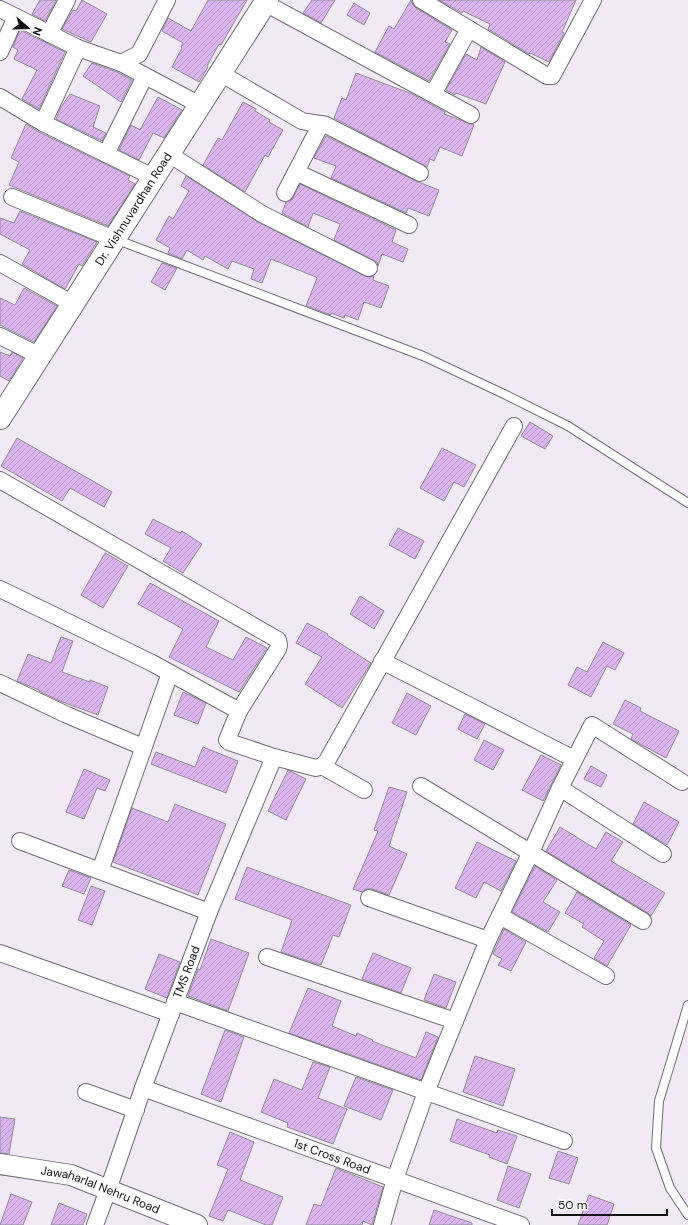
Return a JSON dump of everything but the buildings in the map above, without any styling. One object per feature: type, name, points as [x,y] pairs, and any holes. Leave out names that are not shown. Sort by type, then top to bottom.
[{"type":"main road","name":"Dr. Vishnuvardhan Road","points":[[0,418],[266,2]]},
{"type":"street","points":[[50,34],[67,0]]},
{"type":"street","points":[[121,63],[138,54],[167,0]]},
{"type":"street","points":[[421,0],[550,77],[560,62],[593,0]]},
{"type":"street","points":[[266,2],[471,115]]},
{"type":"street","points":[[0,9],[78,48],[121,63],[200,105]]},
{"type":"street","points":[[0,52],[16,17]]},
{"type":"street","points":[[433,94],[469,29]]},
{"type":"street","points":[[44,123],[78,48]]},
{"type":"street","points":[[220,73],[302,121],[326,125],[420,173]]},
{"type":"street","points":[[106,154],[145,76]]},
{"type":"street","points":[[0,98],[44,123],[153,177]]},
{"type":"street","points":[[285,193],[321,124]]},
{"type":"street","points":[[169,154],[262,214],[369,268]]},
{"type":"street","points":[[296,172],[409,225]]},
{"type":"street","points":[[12,197],[114,239]]},
{"type":"street","points":[[0,263],[72,304]]},
{"type":"street","points":[[0,336],[40,356]]},
{"type":"street","points":[[0,480],[278,640],[278,649],[239,711],[227,740],[229,742],[274,757],[316,768],[322,766],[327,761],[514,426]]},
{"type":"street","points":[[0,589],[152,663],[239,711]]},
{"type":"street","points":[[382,661],[574,759]]},
{"type":"street","points":[[100,871],[170,673]]},
{"type":"street","points":[[0,683],[67,715],[143,747]]},
{"type":"street","points":[[382,1225],[395,1179],[426,1092],[488,940],[574,759],[592,725],[682,782]]},
{"type":"street","name":"TMS Road","points":[[95,1225],[143,1088],[209,912],[274,757]]},
{"type":"street","points":[[322,766],[364,790]]},
{"type":"street","points":[[421,786],[643,920]]},
{"type":"street","points":[[560,788],[663,854]]},
{"type":"street","points":[[20,841],[209,912]]},
{"type":"street","points":[[369,898],[488,940]]},
{"type":"street","points":[[500,916],[606,976]]},
{"type":"street","points":[[0,953],[173,1008],[426,1092],[564,1140]]},
{"type":"street","points":[[267,957],[455,1021]]},
{"type":"street","name":"1st Cross Road","points":[[143,1088],[521,1225]]},
{"type":"street","points":[[86,1092],[136,1110]]},
{"type":"street","name":"Jawaharlal Nehru Road","points":[[0,1164],[71,1175],[108,1190],[168,1220],[197,1225]]},
{"type":"lane","points":[[114,239],[423,356],[568,426],[688,503]]},
{"type":"lane","points":[[688,1005],[659,1101],[656,1148],[670,1188],[688,1215]]}]
